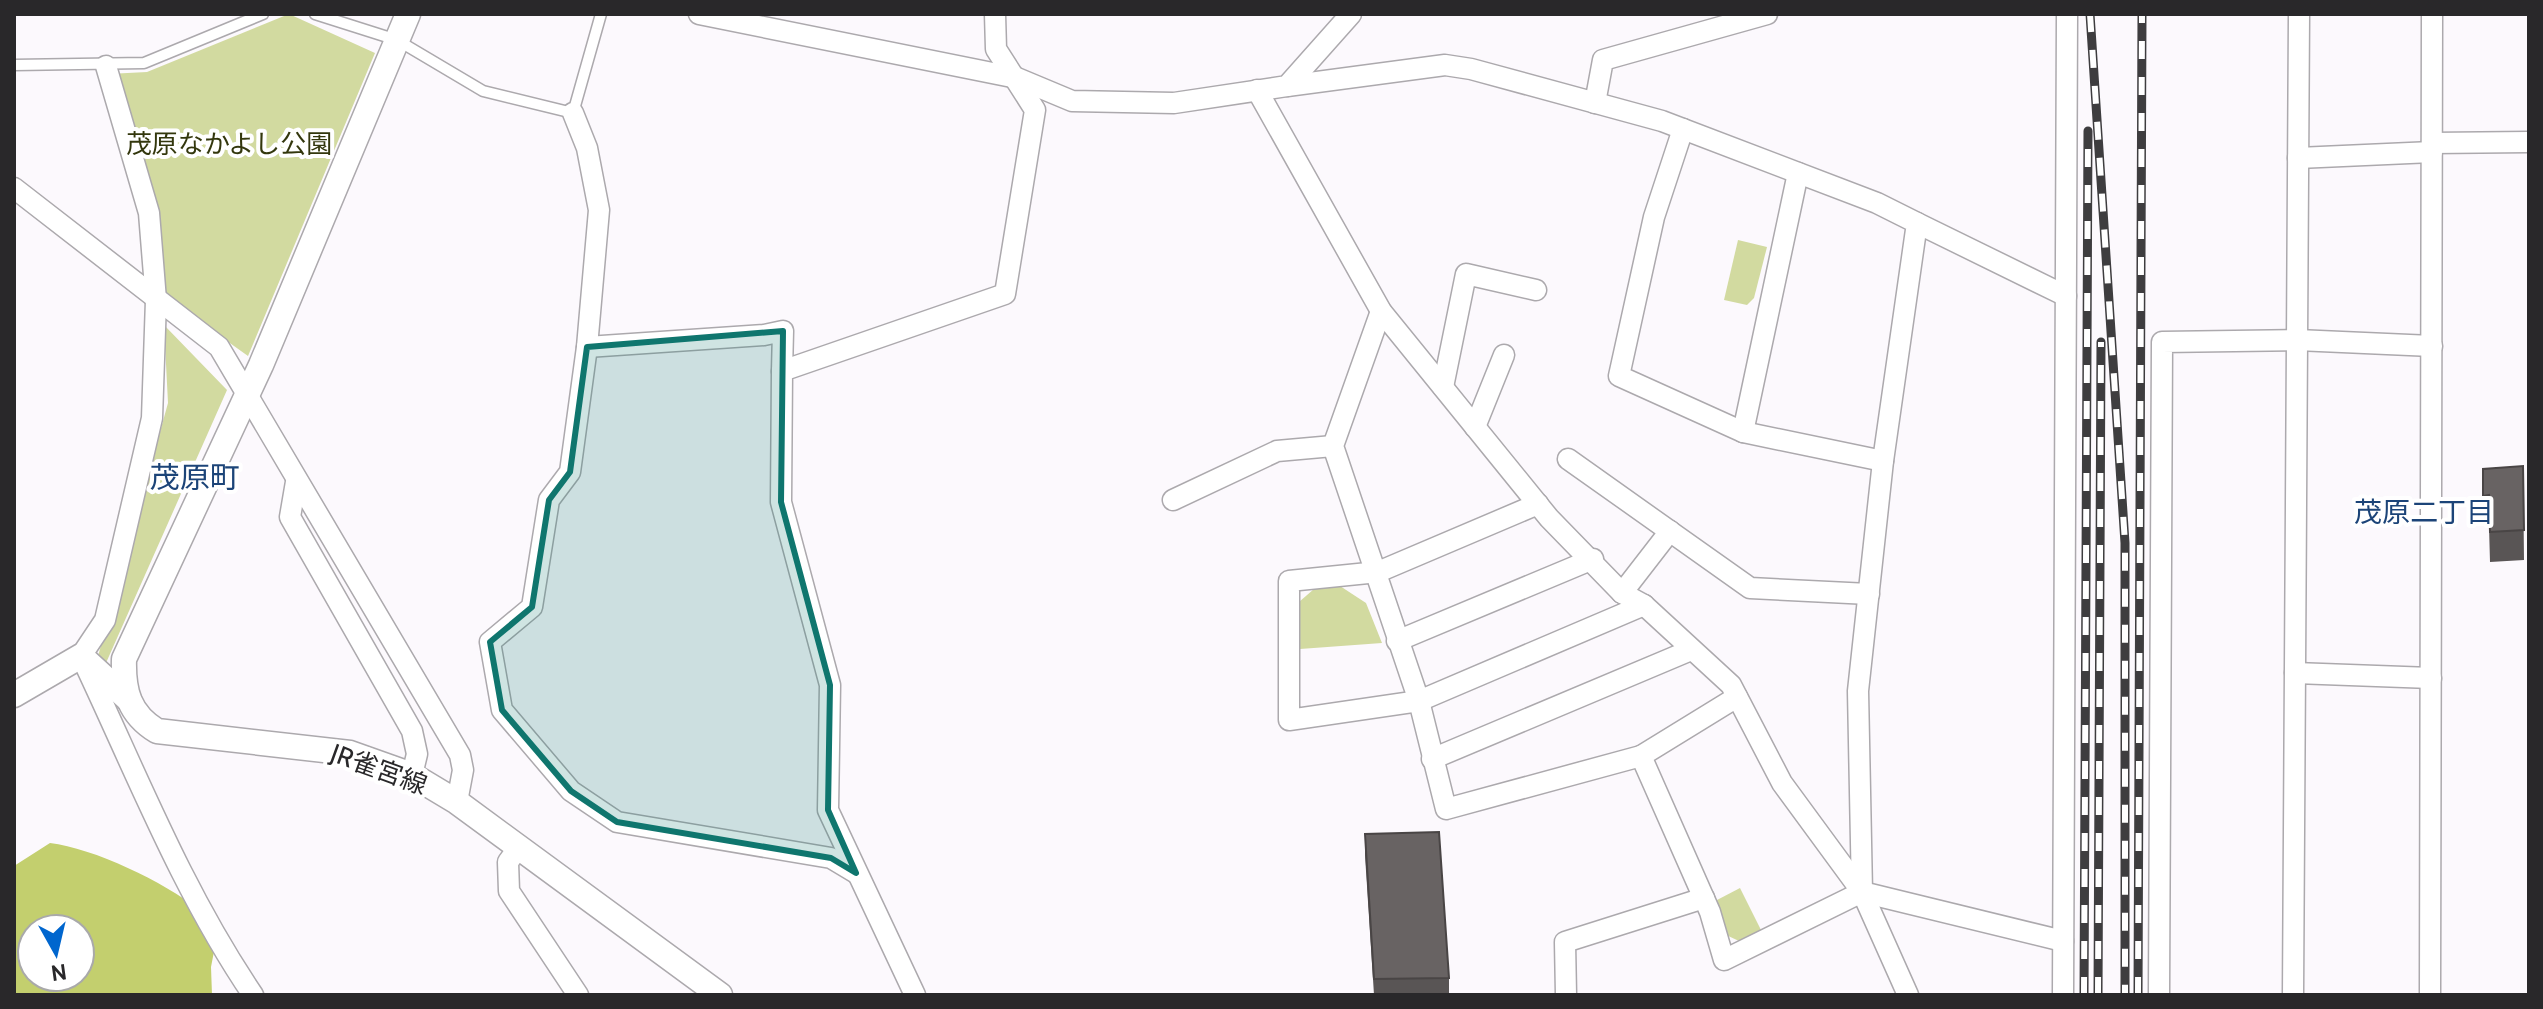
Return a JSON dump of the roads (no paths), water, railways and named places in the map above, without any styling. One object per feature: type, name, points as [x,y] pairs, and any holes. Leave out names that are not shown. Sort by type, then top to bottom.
[{"type":"street","points":[[129,700],[123,684],[124,659],[249,392],[408,14]]},
{"type":"street","points":[[699,14],[1017,78],[1072,101],[1174,103],[1445,65],[1683,129],[1917,223],[2066,296]]},
{"type":"street","points":[[782,371],[1005,294],[1035,110],[996,49],[995,14]]},
{"type":"street","points":[[1287,86],[1351,14]]},
{"type":"street","points":[[1595,103],[1603,60],[1767,14]]},
{"type":"street","points":[[2063,995],[2067,14]]},
{"type":"street","points":[[2293,995],[2299,14]]},
{"type":"street","points":[[2430,995],[2432,14]]},
{"type":"street","points":[[14,695],[81,656],[105,620],[152,418],[156,300],[149,213],[106,66]]},
{"type":"street","points":[[1257,90],[1381,311],[1538,504],[1622,593],[1644,605],[1731,685],[1782,783],[1862,892],[1908,995]]},
{"type":"street","points":[[573,113],[587,148],[599,210],[587,347],[570,472],[549,500],[532,607],[490,642],[502,710],[571,791],[617,822],[831,858],[856,873]]},
{"type":"street","points":[[1683,129],[1654,217],[1619,376],[1743,432],[1883,461]]},
{"type":"street","points":[[2298,158],[2529,142]]},
{"type":"street","points":[[1743,432],[1798,173]]},
{"type":"street","points":[[14,188],[219,347],[249,392],[296,482],[460,755],[463,770],[457,802]]},
{"type":"street","points":[[1862,892],[1858,691],[1883,461],[1917,223]]},
{"type":"street","points":[[1443,387],[1466,274],[1536,290]]},
{"type":"street","points":[[1381,311],[1333,446],[1419,701],[1446,809],[1641,756],[1737,697]]},
{"type":"street","points":[[587,347],[764,335],[783,331],[781,502],[830,685],[828,810],[915,995]]},
{"type":"street","points":[[2159,995],[2162,342],[2297,340],[2432,346]]},
{"type":"street","points":[[1475,427],[1504,355]]},
{"type":"street","points":[[1173,500],[1277,451],[1333,446]]},
{"type":"street","points":[[1568,459],[1750,588],[1869,594]]},
{"type":"street","points":[[296,482],[290,517],[407,722],[417,754],[412,775]]},
{"type":"street","points":[[1538,504],[1378,572],[1289,581],[1289,720],[1419,701],[1644,605]]},
{"type":"street","points":[[1622,593],[1670,531]]},
{"type":"street","points":[[1397,641],[1593,559]]},
{"type":"street","points":[[1432,759],[1691,650]]},
{"type":"street","points":[[81,656],[176,867],[216,940],[253,995]]},
{"type":"street","name":"JR雀宮線","points":[[81,656],[129,700],[134,713],[157,731],[350,753],[412,775],[457,802],[720,995]]},
{"type":"street","points":[[2295,673],[2431,678]]},
{"type":"street","points":[[1641,756],[1704,898],[1724,960],[1862,892],[2063,941]]},
{"type":"street","points":[[519,847],[508,862],[509,891],[578,995]]},
{"type":"street","points":[[1566,995],[1565,942],[1704,898]]},
{"type":"lane","points":[[14,65],[106,66],[144,63],[263,14]]},
{"type":"lane","points":[[315,14],[397,40],[483,91],[573,113],[601,14]]},
{"type":"railway","points":[[2090,14],[2125,543],[2125,995]]},
{"type":"railway","points":[[2138,995],[2142,14]]},
{"type":"railway","points":[[2084,995],[2088,131]]},
{"type":"railway","points":[[2098,995],[2101,342]]},
{"type":"district","name":"茂原町","points":[[195,478]]},
{"type":"district","name":"茂原二丁目","points":[[2424,512]]},
{"type":"park label","name":"茂原なかよし公園","points":[[229,144]]}]
